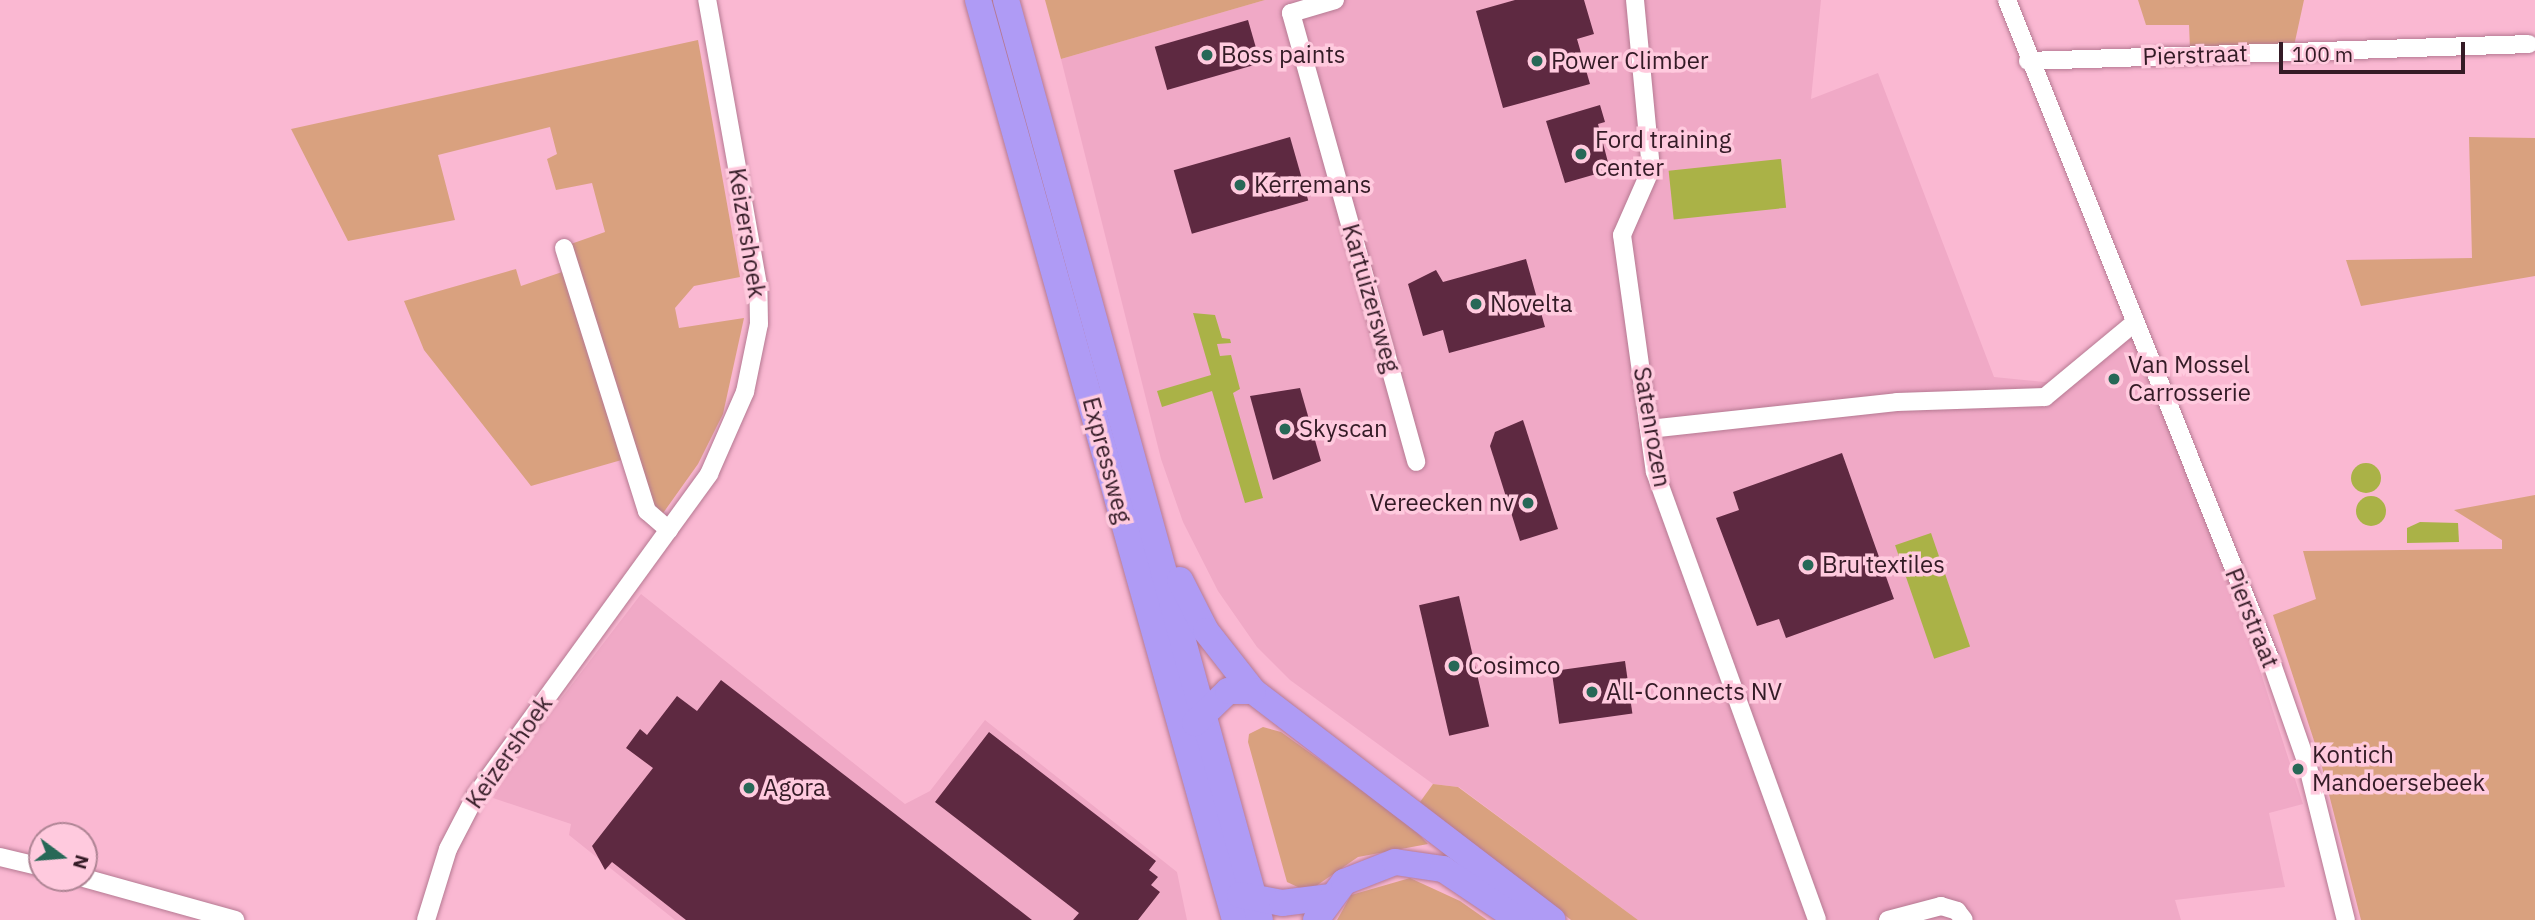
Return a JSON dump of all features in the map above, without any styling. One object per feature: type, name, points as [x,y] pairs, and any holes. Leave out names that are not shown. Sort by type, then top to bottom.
[{"type":"highway","name":"Expressweg","points":[[978,0],[1183,746],[1235,920]]},
{"type":"highway","name":"Expressweg","points":[[1006,0],[1153,522],[1257,911]]},
{"type":"highway","points":[[1153,522],[1187,599],[1253,691],[1301,733],[1455,841],[1553,920]]},
{"type":"highway","points":[[1183,746],[1203,710],[1228,691],[1253,691]]},
{"type":"highway","points":[[1316,920],[1329,897],[1344,882],[1376,866],[1412,863],[1465,880],[1519,920]]},
{"type":"highway","points":[[1226,888],[1257,911],[1329,897]]},
{"type":"street","name":"Keizershoek","points":[[426,920],[448,849],[476,795],[669,530],[724,448],[745,392],[759,324],[758,285],[707,0]]},
{"type":"street","name":"Kartuizersweg","points":[[1335,0],[1291,13],[1416,462]]},
{"type":"street","name":"Satenrozen","points":[[1635,0],[1651,169],[1622,235],[1657,479],[1817,920]]},
{"type":"street","name":"Pierstraat","points":[[2007,0],[2028,61],[2276,677],[2308,767],[2346,920]]},
{"type":"street","name":"Pierstraat","points":[[2028,61],[2529,44]]},
{"type":"street","points":[[564,248],[648,511],[669,530]]},
{"type":"street","points":[[1649,429],[1897,402],[2045,397],[2134,323]]},
{"type":"street","points":[[0,857],[28,864]]},
{"type":"street","points":[[98,882],[235,920]]},
{"type":"street","points":[[1888,920],[1941,906],[1957,911],[1964,920]]},
{"type":"shaded area","points":[[1045,0],[1265,0],[1061,59]]},
{"type":"shaded area","points":[[1265,0],[1821,0],[1811,99],[1878,73],[1994,377],[2055,383],[2128,319],[2247,630],[2303,804],[2269,813],[2285,887],[2175,900],[2181,920],[1638,920],[1459,787],[1433,784],[1290,680],[1257,647],[1218,591],[1183,522],[1161,459],[1061,59]]},
{"type":"shaded area","points":[[2138,0],[2304,0],[2294,46],[2190,49],[2189,25],[2146,25]]},
{"type":"shaded area","points":[[698,40],[740,277],[694,286],[675,308],[679,328],[744,318],[723,414],[698,464],[661,516],[642,485],[568,245],[605,232],[592,183],[556,190],[547,159],[557,154],[550,127],[438,155],[455,220],[348,241],[291,129]]},
{"type":"shaded area","points":[[2469,137],[2535,138],[2535,276],[2361,306],[2346,260],[2472,258]]},
{"type":"shaded area","points":[[1781,159],[1786,208],[1674,220],[1669,171]]},
{"type":"shaded area","points":[[516,269],[521,286],[565,271],[625,459],[531,486],[424,350],[404,301]]},
{"type":"shaded area","points":[[1193,313],[1215,315],[1222,338],[1230,339],[1231,343],[1217,344],[1220,356],[1231,355],[1240,389],[1233,393],[1263,498],[1245,503],[1212,391],[1162,407],[1157,391],[1211,375]]},
{"type":"shaded area","points":[[2366,463],[2377,467],[2381,478],[2377,489],[2366,493],[2355,489],[2351,478],[2355,467]]},
{"type":"shaded area","points":[[2535,495],[2535,920],[2361,920],[2320,759],[2273,615],[2316,599],[2303,551],[2502,549],[2502,540],[2454,510]]},
{"type":"shaded area","points":[[2371,496],[2382,500],[2386,511],[2382,522],[2371,526],[2360,522],[2356,511],[2360,500]]},
{"type":"shaded area","points":[[2420,522],[2458,523],[2459,542],[2407,543],[2407,528]]},
{"type":"shaded area","points":[[1931,533],[1970,646],[1934,659],[1895,545]]},
{"type":"shaded area","points":[[641,594],[905,804],[930,791],[985,720],[1177,872],[1187,920],[675,920],[569,835],[571,824],[493,798],[512,763]]},
{"type":"shaded area","points":[[1263,727],[1281,732],[1409,824],[1428,844],[1358,857],[1316,886],[1302,889],[1287,882],[1248,742],[1249,734]]},
{"type":"shaded area","points":[[1433,784],[1458,787],[1638,920],[1571,920],[1420,802]]},
{"type":"shaded area","points":[[1410,878],[1460,901],[1487,920],[1337,920],[1351,895]]},
{"type":"building","name":"Power Climber","points":[[1515,0],[1584,0],[1594,34],[1577,39],[1590,84],[1503,108],[1476,11]]},
{"type":"building","name":"Boss paints","points":[[1248,20],[1260,63],[1167,90],[1155,47]]},
{"type":"building","name":"Ford training center","points":[[1600,105],[1605,122],[1598,124],[1610,170],[1565,183],[1546,121]]},
{"type":"building","name":"Kerremans","points":[[1290,137],[1308,200],[1192,234],[1174,170]]},
{"type":"building","name":"Novelta","points":[[1526,259],[1545,327],[1449,353],[1443,330],[1423,336],[1408,284],[1436,270],[1443,282]]},
{"type":"building","name":"Skyscan","points":[[1300,388],[1321,461],[1273,480],[1250,396]]},
{"type":"building","name":"Vereecken nv","points":[[1523,420],[1558,529],[1520,541],[1490,446],[1495,432]]},
{"type":"building","name":"Bru textiles","points":[[1842,453],[1894,599],[1786,638],[1779,619],[1757,626],[1716,518],[1739,510],[1733,492]]},
{"type":"building","name":"Cosimco","points":[[1459,596],[1489,727],[1449,736],[1419,605]]},
{"type":"building","name":"All-Connects NV","points":[[1625,661],[1632,713],[1559,724],[1552,671]]},
{"type":"building","name":"Agora","points":[[721,680],[1032,920],[686,920],[612,862],[605,870],[592,846],[653,768],[626,748],[640,729],[647,735],[677,696],[697,711]]},
{"type":"building","points":[[989,732],[1156,861],[1149,870],[1158,877],[1151,885],[1160,892],[1138,920],[1073,920],[1079,913],[935,802]]},
{"type":"place","name":"Boss paints","points":[[1207,55]]},
{"type":"place","name":"Power Climber","points":[[1537,61]]},
{"type":"place","name":"Ford training center","points":[[1581,154]]},
{"type":"place","name":"Kerremans","points":[[1240,185]]},
{"type":"place","name":"Novelta","points":[[1476,304]]},
{"type":"place","name":"Van Mossel Carrosserie","points":[[2114,379]]},
{"type":"place","name":"Skyscan","points":[[1285,429]]},
{"type":"place","name":"Vereecken nv","points":[[1528,503]]},
{"type":"place","name":"Bru textiles","points":[[1808,565]]},
{"type":"place","name":"Cosimco","points":[[1454,666]]},
{"type":"place","name":"All-Connects NV","points":[[1592,692]]},
{"type":"place","name":"Kontich Mandoersebeek","points":[[2298,769]]},
{"type":"place","name":"Agora","points":[[749,788]]}]
